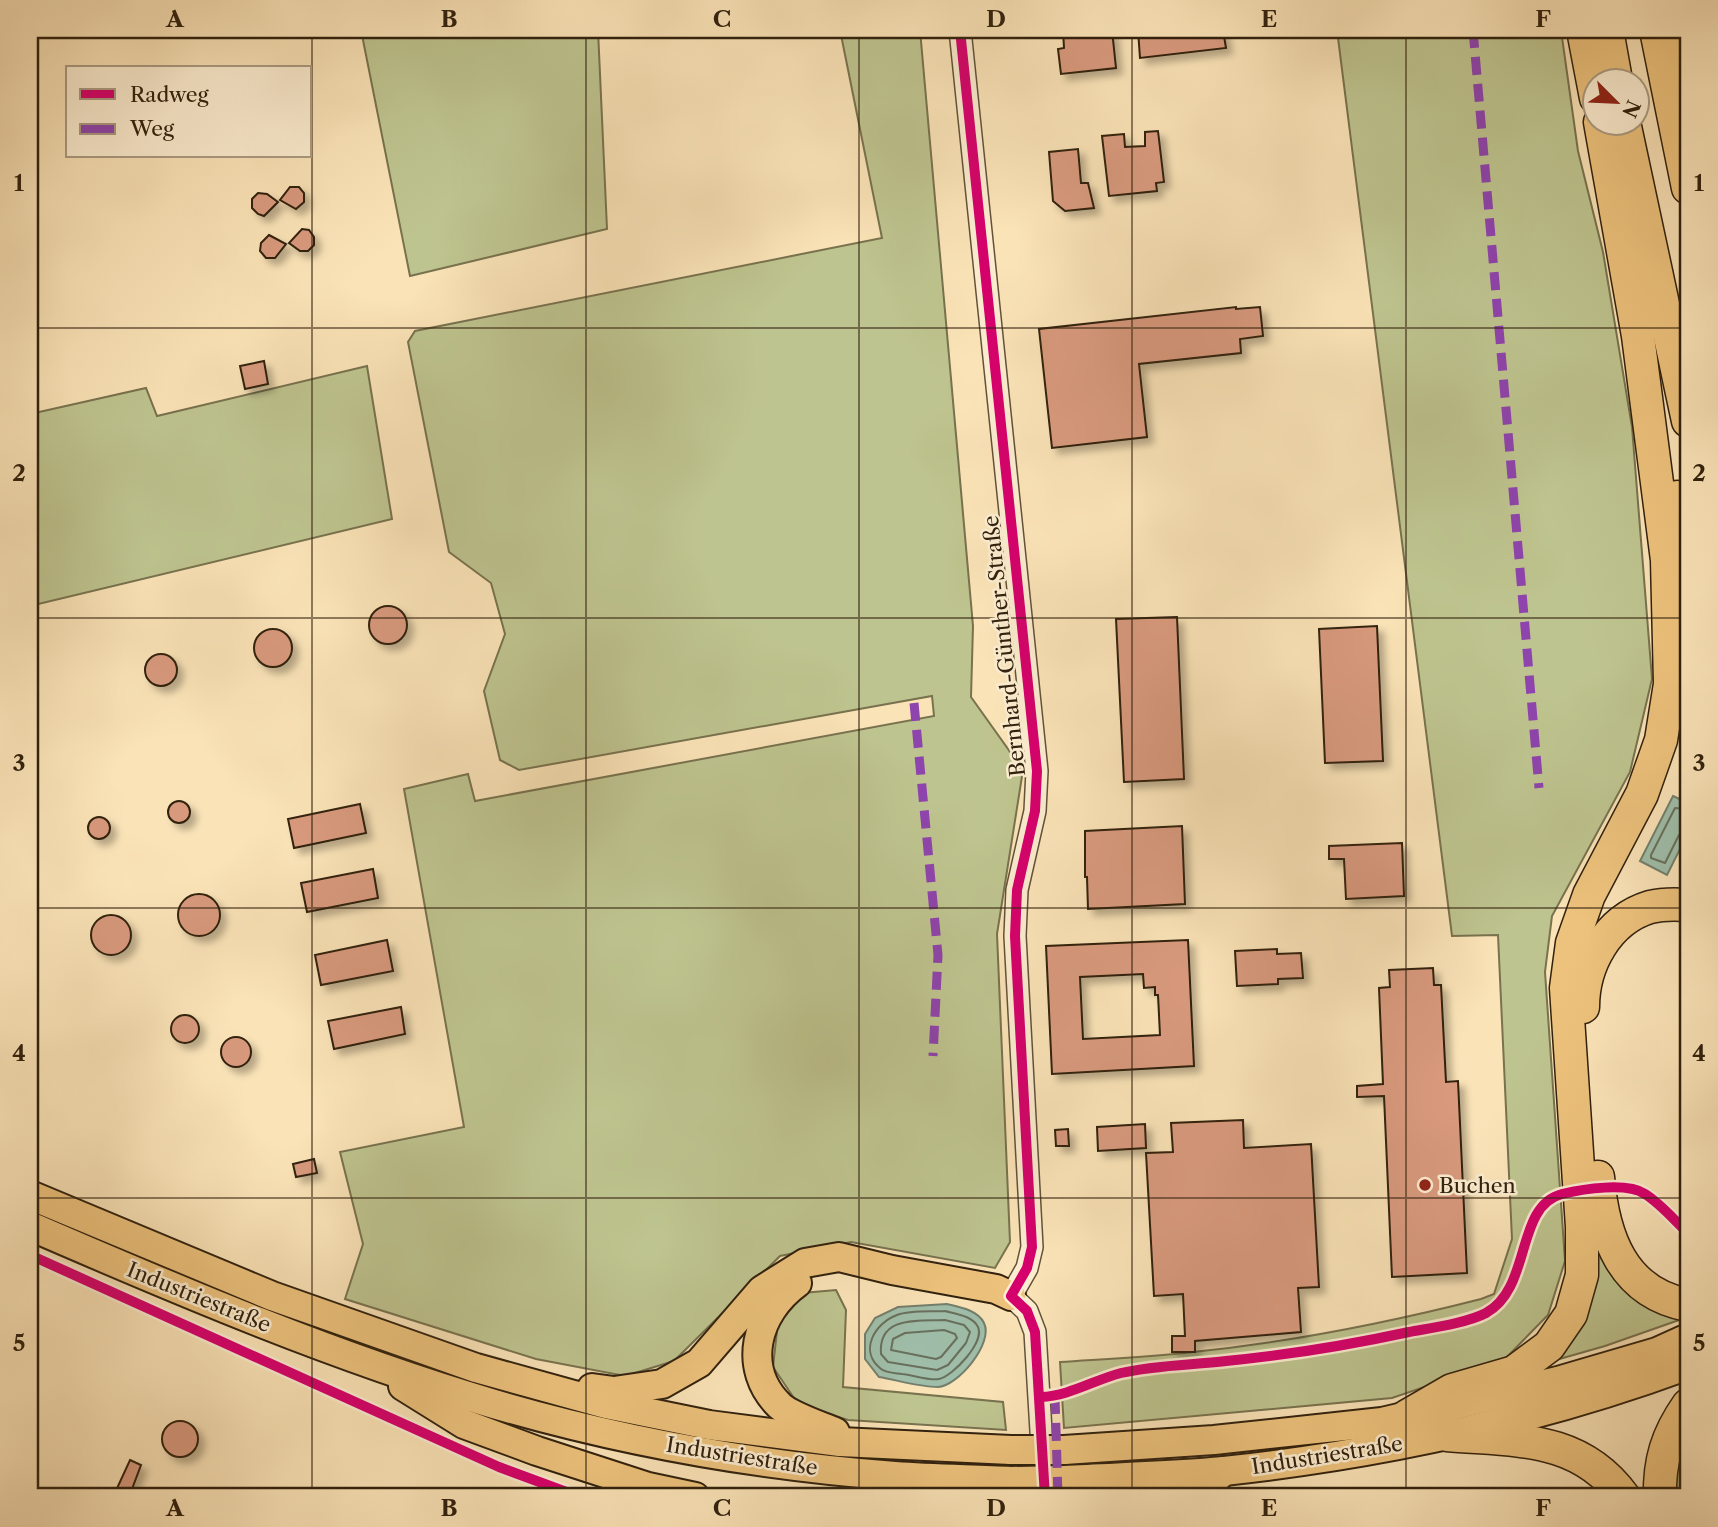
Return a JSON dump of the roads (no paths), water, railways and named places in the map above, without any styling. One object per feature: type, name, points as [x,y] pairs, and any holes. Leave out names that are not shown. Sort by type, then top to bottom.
[{"type":"highway","points":[[1583,30],[1589,66]]},
{"type":"highway","points":[[1607,30],[1613,66]]},
{"type":"highway","points":[[1656,30],[1688,188]]},
{"type":"highway","points":[[1675,30],[1688,72]]},
{"type":"highway","points":[[1407,1416],[1452,1390],[1514,1372],[1549,1346],[1571,1314],[1582,1275],[1582,1227],[1566,989],[1572,943],[1589,895],[1642,794],[1661,740],[1670,684],[1667,560],[1638,336],[1602,136]]},
{"type":"highway","points":[[1627,136],[1688,421]]},
{"type":"highway","points":[[1638,336],[1688,544]]},
{"type":"highway","points":[[1688,905],[1650,907],[1625,920],[1610,933],[1589,969],[1583,998],[1583,1025],[1601,1210],[1611,1241],[1622,1262],[1639,1282],[1659,1296],[1688,1305]]},
{"type":"highway","name":"Industriestraße","points":[[30,1195],[272,1296],[476,1368],[606,1404],[696,1422],[861,1443],[1064,1450],[1214,1440],[1381,1422],[1558,1381],[1657,1352],[1688,1338]]},
{"type":"highway","name":"Industriestraße","points":[[30,1226],[262,1324],[365,1362],[496,1404],[634,1438],[710,1453],[895,1476],[1012,1481],[1055,1488],[1224,1471],[1336,1456],[1447,1435],[1610,1392],[1688,1365]]},
{"type":"highway","points":[[476,1368],[614,1391],[662,1384],[699,1363],[762,1290],[805,1263],[839,1257],[892,1270],[996,1289],[1012,1296]]},
{"type":"highway","points":[[861,1443],[782,1408],[762,1381],[757,1342],[770,1309],[784,1293],[804,1278],[842,1272],[892,1270]]},
{"type":"highway","points":[[365,1362],[464,1424],[648,1487],[695,1497]]},
{"type":"highway","points":[[1660,1497],[1661,1462],[1666,1442],[1688,1405]]},
{"type":"highway","points":[[1447,1435],[1527,1441],[1571,1452],[1591,1464],[1616,1486],[1624,1497]]},
{"type":"highway","points":[[1193,1497],[1224,1471]]},
{"type":"street","name":"Bernhard-Günther-Straße","points":[[960,30],[1037,771],[1035,811],[1017,890],[1015,936],[1032,1247],[1027,1268],[1012,1296]]},
{"type":"street","points":[[1012,1296],[1027,1311],[1035,1332],[1055,1488]]},
{"type":"water","points":[[1673,796],[1688,803],[1688,833],[1667,875],[1640,861]]},
{"type":"water","points":[[947,1304],[973,1312],[984,1323],[986,1331],[979,1352],[964,1372],[946,1385],[938,1387],[879,1377],[865,1359],[865,1334],[875,1318],[898,1307]]},
{"type":"place","name":"Buchen","points":[[1425,1185]]}]
